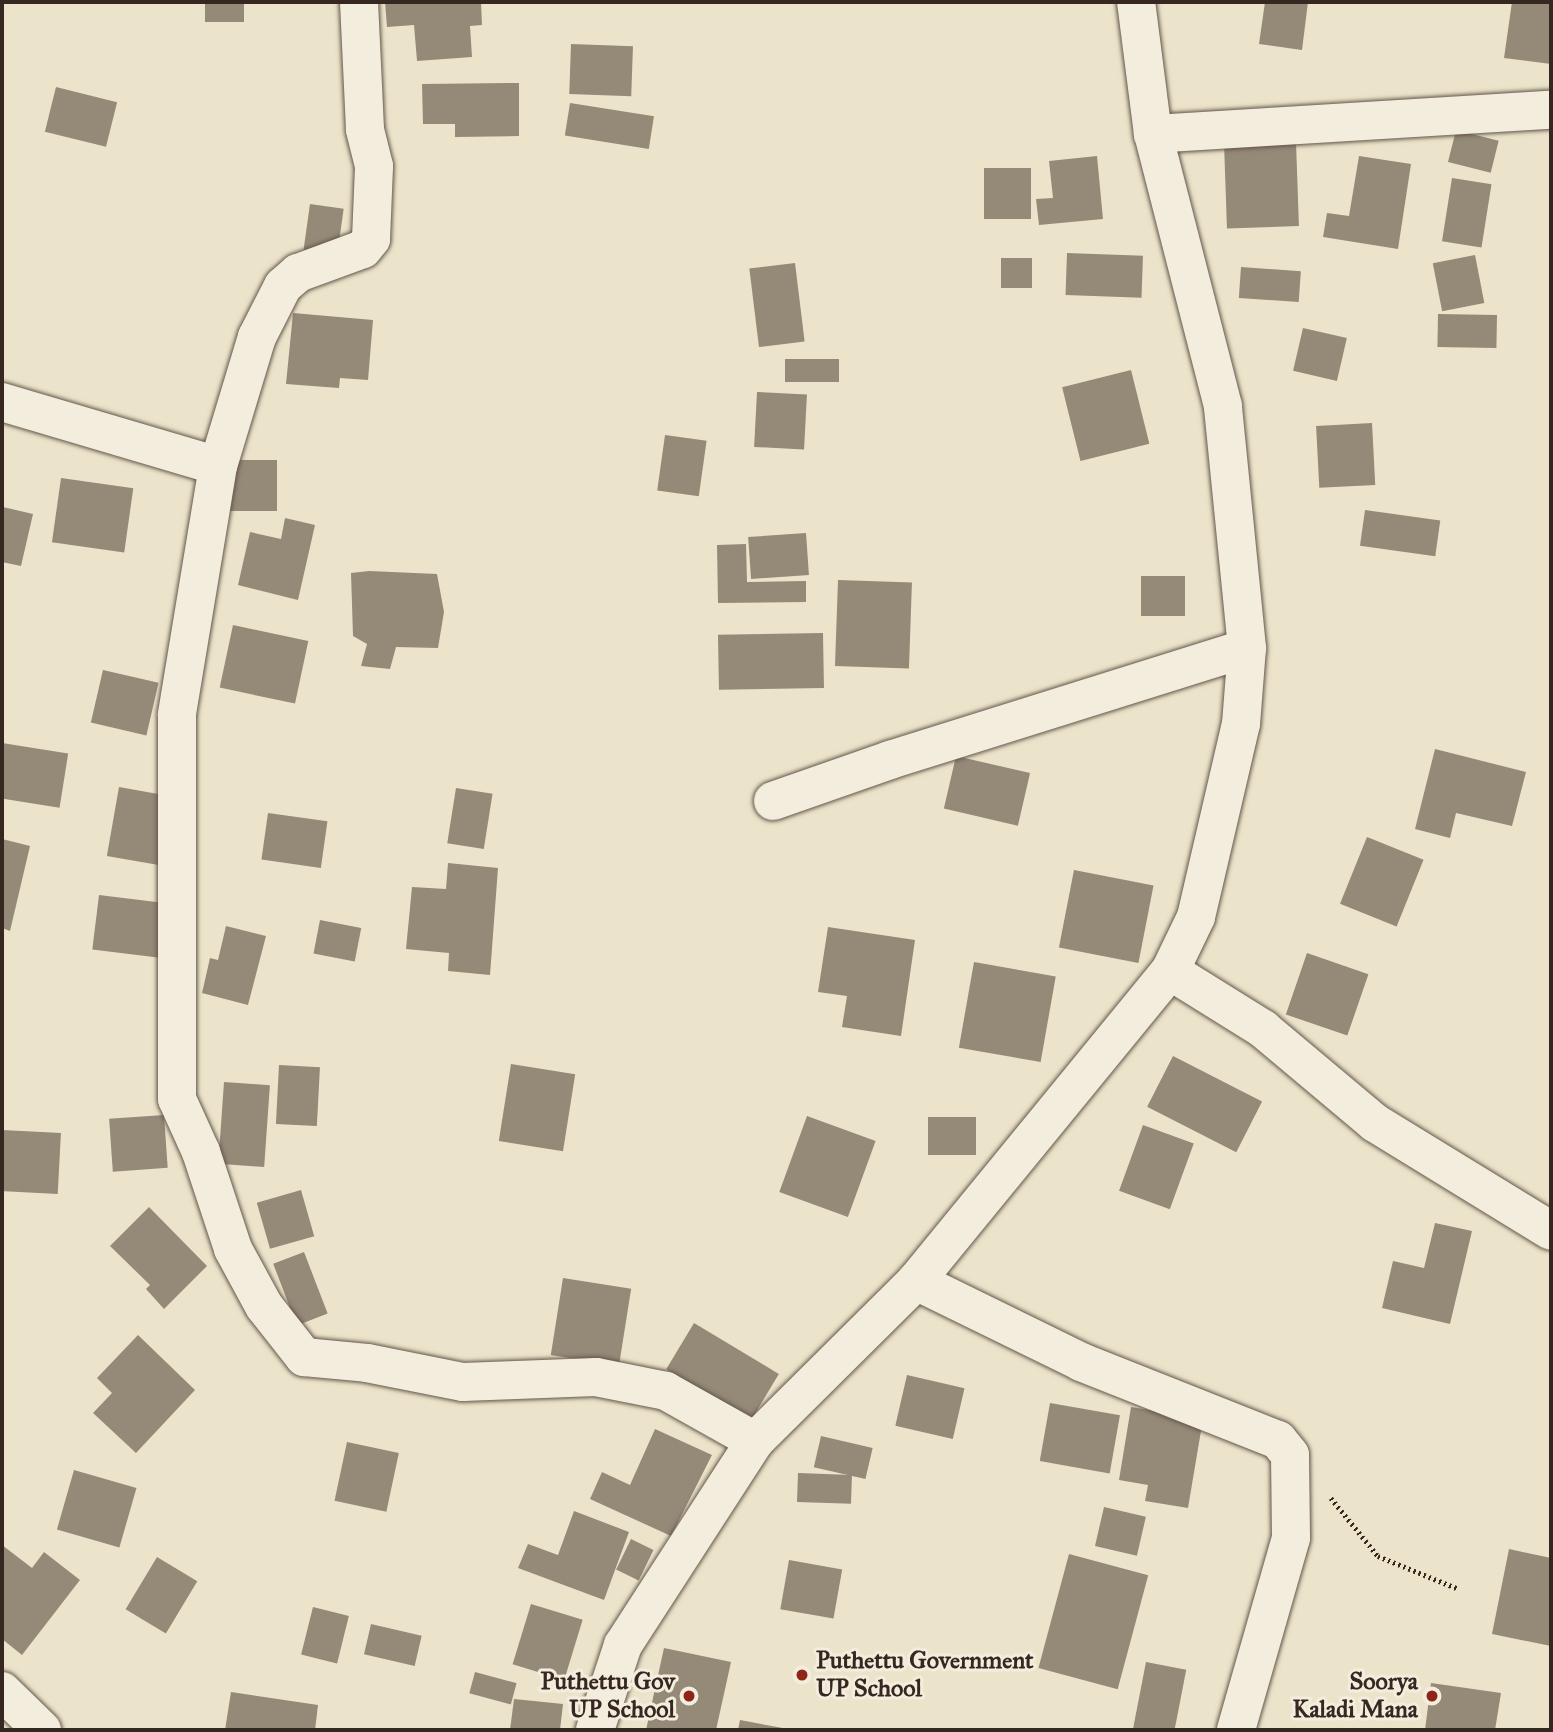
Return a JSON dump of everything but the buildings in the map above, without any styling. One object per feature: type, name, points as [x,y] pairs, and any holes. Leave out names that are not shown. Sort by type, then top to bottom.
[{"type":"street","points":[[359,2],[365,129],[374,166],[371,239],[363,249],[298,273],[283,286],[257,337],[218,466],[177,715],[177,1099],[201,1152],[233,1249],[264,1306],[304,1357],[367,1363],[463,1382],[596,1377],[666,1391],[755,1441]]},
{"type":"street","points":[[595,1730],[623,1645],[755,1441],[916,1281],[1170,971],[1196,917],[1215,847],[1241,724],[1247,648],[1223,406],[1153,134],[1136,2]]},
{"type":"street","points":[[1153,134],[1551,110]]},
{"type":"street","points":[[2,402],[218,466]]},
{"type":"street","points":[[773,801],[890,760],[1247,648]]},
{"type":"street","points":[[1170,971],[1264,1029],[1375,1124],[1551,1231]]},
{"type":"street","points":[[916,1281],[1081,1362],[1278,1440],[1290,1455],[1293,1480],[1291,1538],[1281,1585],[1236,1730]]},
{"type":"street","points":[[2,1691],[42,1730]]},
{"type":"path","points":[[1293,1480],[1311,1479],[1378,1556],[1459,1589]]},
{"type":"place","name":"Puthettu Government UP School","points":[[802,1675]]},
{"type":"place","name":"Puthettu Gov UP School","points":[[689,1696]]},
{"type":"place","name":"Soorya Kaladi Mana","points":[[1432,1696]]}]
